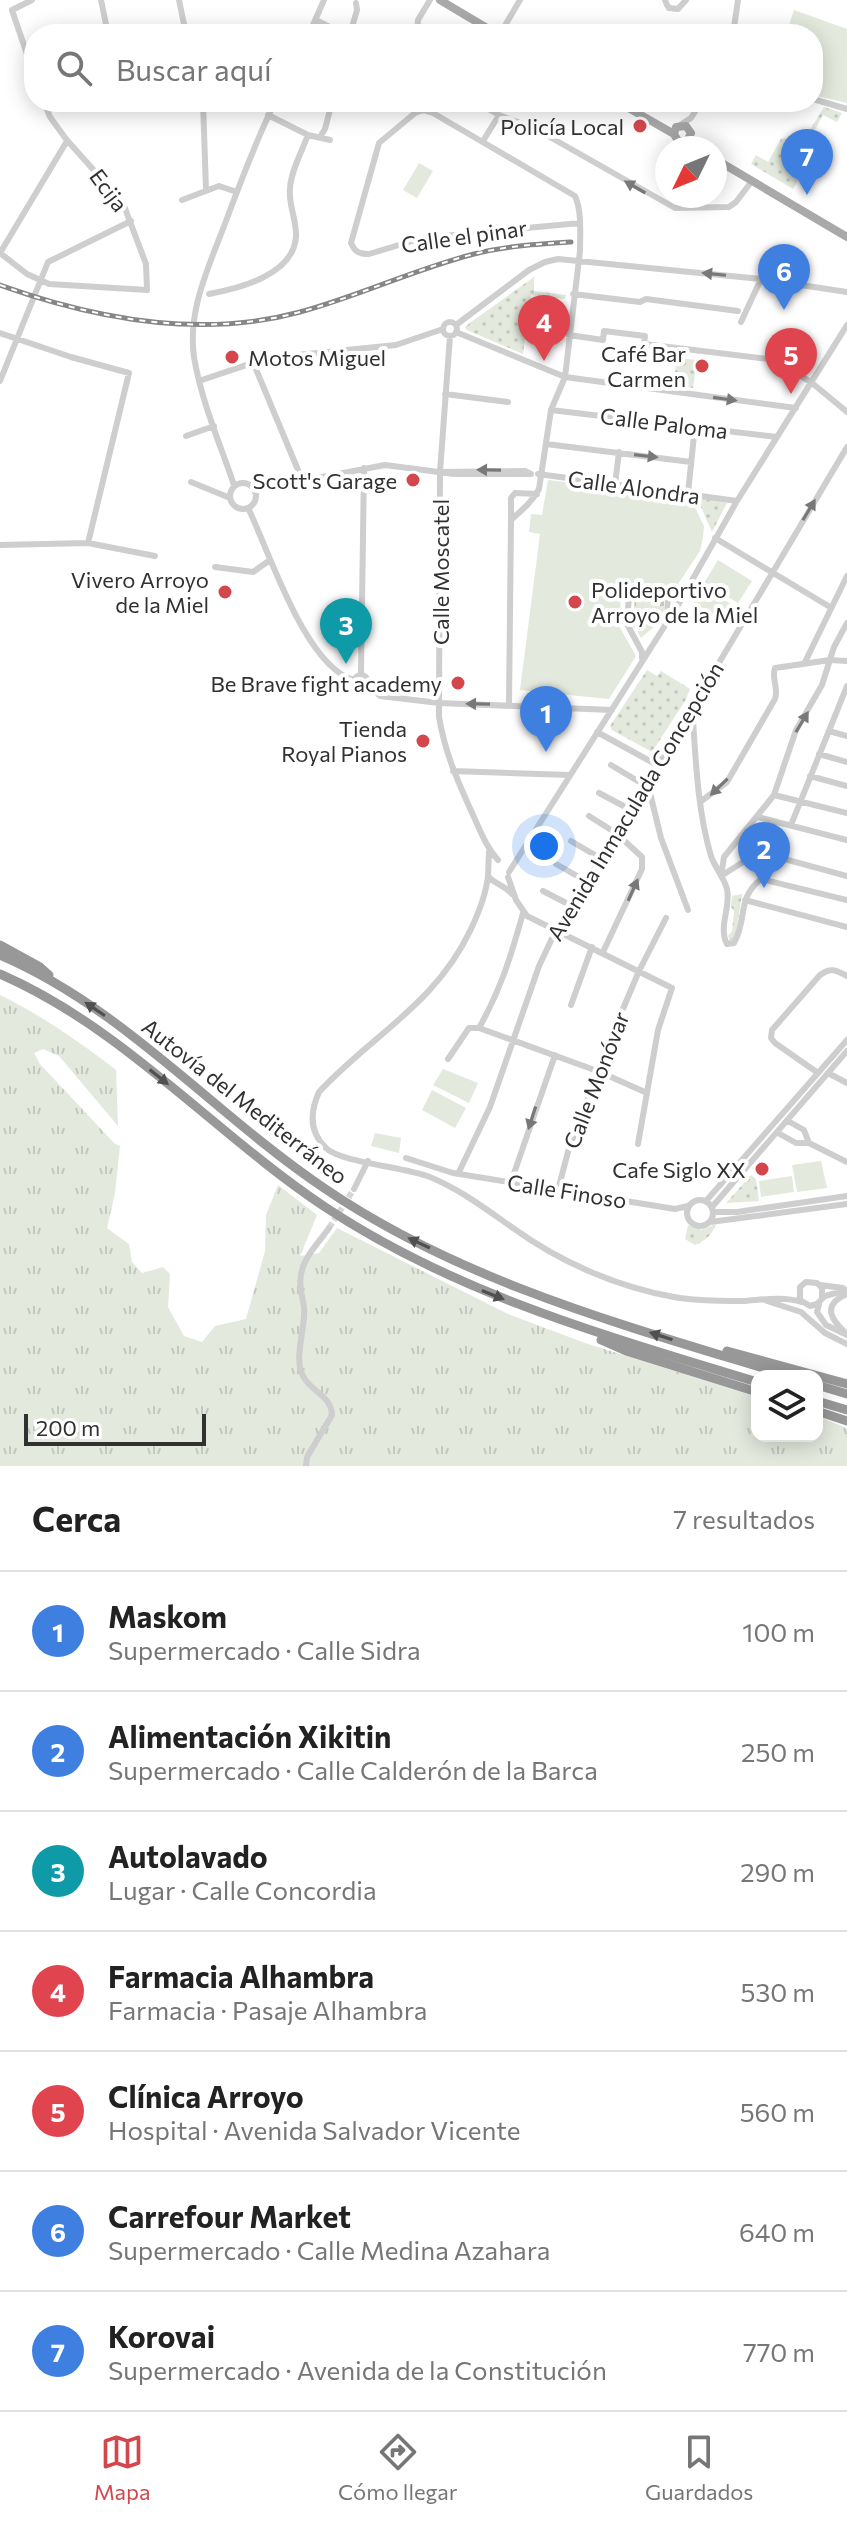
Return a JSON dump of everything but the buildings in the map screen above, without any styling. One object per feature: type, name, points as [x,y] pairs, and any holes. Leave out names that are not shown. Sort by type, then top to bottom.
[{"type":"highway","points":[[0,945],[40,967],[60,986]]},
{"type":"highway","name":"Autovía del Mediterráneo","points":[[0,955],[60,986],[140,1042],[294,1167],[390,1230],[497,1280],[770,1370]]},
{"type":"highway","name":"Autovía del Mediterráneo","points":[[0,974],[76,1014],[110,1037],[270,1168],[348,1222],[441,1273],[564,1323],[751,1380]]},
{"type":"highway","points":[[564,1323],[626,1351],[751,1390]]},
{"type":"highway","points":[[685,1344],[732,1352],[847,1384]]},
{"type":"highway","points":[[823,1387],[847,1394]]},
{"type":"highway","points":[[823,1403],[847,1410]]},
{"type":"highway","points":[[823,1413],[847,1421]]},
{"type":"main road","points":[[440,0],[452,3],[484,24]]},
{"type":"main road","points":[[636,112],[660,126],[677,129],[686,126],[689,136]]},
{"type":"main road","points":[[677,129],[678,136]]},
{"type":"main road","points":[[727,166],[847,237]]},
{"type":"street","points":[[24,45],[12,10],[32,0]]},
{"type":"street","points":[[101,0],[106,24]]},
{"type":"street","points":[[179,0],[183,24]]},
{"type":"street","points":[[314,24],[324,0]]},
{"type":"street","points":[[418,24],[430,0]]},
{"type":"street","points":[[505,24],[520,0]]},
{"type":"street","points":[[665,0],[673,9],[678,9],[686,0]]},
{"type":"street","points":[[734,24],[738,0]]},
{"type":"street","points":[[353,24],[356,3]]},
{"type":"street","points":[[316,20],[324,24]]},
{"type":"street","points":[[823,102],[847,109]]},
{"type":"street","name":"Ecija","points":[[40,281],[147,290],[146,264],[123,203],[67,141],[48,112]]},
{"type":"street","points":[[203,112],[206,190]]},
{"type":"street","points":[[230,498],[234,485],[199,381],[194,354],[194,320],[201,290],[270,112]]},
{"type":"street","points":[[320,137],[329,112]]},
{"type":"street","name":"Calle el pinar","points":[[418,112],[382,139],[376,149],[351,243],[354,250],[369,254],[422,238],[580,223],[575,196],[483,141],[427,112]]},
{"type":"street","points":[[494,112],[534,128],[675,208],[729,207],[752,181]]},
{"type":"street","points":[[677,129],[695,112]]},
{"type":"street","points":[[268,115],[308,135],[330,140]]},
{"type":"street","points":[[483,141],[499,115]]},
{"type":"street","points":[[689,136],[691,118]]},
{"type":"street","points":[[209,294],[267,275],[284,265],[289,257],[296,239],[290,183],[308,135]]},
{"type":"street","points":[[40,281],[0,253],[67,141]]},
{"type":"street","points":[[182,200],[219,186],[237,192]]},
{"type":"street","points":[[0,381],[48,262],[131,221]]},
{"type":"street","points":[[511,520],[537,494],[551,410],[565,377],[579,261],[580,223]]},
{"type":"street","points":[[454,331],[529,270],[558,259],[761,279],[847,292]]},
{"type":"street","points":[[741,322],[761,279]]},
{"type":"street","points":[[573,294],[640,302],[646,299],[738,311]]},
{"type":"street","points":[[443,329],[448,322],[454,331]]},
{"type":"street","points":[[847,325],[509,874],[480,906],[464,945],[432,990],[324,1087],[314,1104],[314,1129],[325,1147],[336,1155],[409,1169],[446,1184],[479,1202],[540,1246],[605,1277],[675,1297],[720,1301],[775,1298],[814,1306],[821,1300],[847,1291]]},
{"type":"street","points":[[199,381],[253,362],[290,354],[396,345],[443,329],[565,377],[796,408]]},
{"type":"street","name":"Calle Moscatel","points":[[454,331],[445,394],[440,472],[439,703],[444,747],[453,771],[489,848],[509,874],[513,895]]},
{"type":"street","points":[[569,335],[603,340],[604,331],[645,336],[644,344],[776,360],[812,383],[847,412]]},
{"type":"street","points":[[0,333],[129,373],[88,543]]},
{"type":"street","points":[[253,362],[303,482]]},
{"type":"street","points":[[445,394],[508,402]]},
{"type":"street","name":"Calle Paloma","points":[[551,410],[777,437]]},
{"type":"street","points":[[186,436],[214,426]]},
{"type":"street","points":[[688,493],[695,426]]},
{"type":"street","points":[[546,444],[691,462]]},
{"type":"street","name":"Avenida Inmaculada Concepción","points":[[456,1172],[490,1107],[539,966],[556,930],[646,786],[847,447]]},
{"type":"street","points":[[615,484],[619,452]]},
{"type":"street","name":"Calle Alondra","points":[[254,490],[385,465],[440,472],[540,474],[737,501]]},
{"type":"street","points":[[354,680],[361,674],[364,468]]},
{"type":"street","points":[[191,482],[230,498],[235,506],[248,508]]},
{"type":"street","points":[[234,485],[248,483],[254,490],[255,499],[248,508]]},
{"type":"street","points":[[509,704],[511,498],[515,493],[537,494]]},
{"type":"street","points":[[248,508],[282,588],[313,646],[343,677],[354,680]]},
{"type":"street","points":[[715,538],[830,607]]},
{"type":"street","points":[[0,545],[88,543],[155,556]]},
{"type":"street","points":[[215,567],[253,572],[270,560]]},
{"type":"street","points":[[804,663],[847,576]]},
{"type":"street","points":[[642,658],[642,652],[627,624],[629,595],[668,596],[684,592]]},
{"type":"street","points":[[665,622],[668,596]]},
{"type":"street","points":[[721,876],[724,857],[774,795],[796,730],[822,685],[847,623]]},
{"type":"street","points":[[700,802],[727,782],[775,699],[774,671],[779,666],[847,661]]},
{"type":"street","points":[[361,674],[367,678],[367,685],[380,696],[439,703],[612,710]]},
{"type":"street","points":[[354,680],[359,689],[367,685]]},
{"type":"street","points":[[791,825],[847,686]]},
{"type":"street","points":[[689,712],[693,720],[700,802],[710,854],[727,887],[723,930],[727,944],[734,943],[740,934],[745,900],[751,887],[761,879],[847,900]]},
{"type":"street","points":[[829,731],[847,736]]},
{"type":"street","points":[[597,732],[657,765]]},
{"type":"street","points":[[819,754],[847,762]]},
{"type":"street","points":[[611,765],[646,786],[661,838],[688,910]]},
{"type":"street","points":[[453,771],[570,775]]},
{"type":"street","points":[[810,776],[847,786]]},
{"type":"street","points":[[599,793],[631,810]]},
{"type":"street","points":[[774,795],[847,813]]},
{"type":"street","points":[[589,816],[616,833],[642,857],[642,869],[603,952]]},
{"type":"street","points":[[758,817],[847,839]]},
{"type":"street","points":[[571,841],[600,858]]},
{"type":"street","name":"Calle Moscatel","points":[[480,906],[488,876],[489,848]]},
{"type":"street","points":[[721,876],[759,852],[847,876]]},
{"type":"street","points":[[489,864],[519,857]]},
{"type":"street","points":[[556,864],[586,881]]},
{"type":"street","points":[[488,876],[500,882],[513,895],[523,913],[672,988],[658,1030],[638,1144]]},
{"type":"street","points":[[543,891],[570,905]]},
{"type":"street","points":[[745,900],[847,927]]},
{"type":"street","points":[[479,1028],[491,1011],[516,943],[523,913]]},
{"type":"street","name":"Calle Monóvar","points":[[558,1190],[569,1148],[639,971],[666,918]]},
{"type":"street","points":[[571,1005],[592,947]]},
{"type":"street","points":[[818,1073],[775,1043],[771,1038],[772,1030],[820,975],[835,969],[847,976]]},
{"type":"street","points":[[448,1059],[469,1028],[479,1028],[600,1072],[647,1093]]},
{"type":"street","points":[[710,1222],[711,1207],[847,1040]]},
{"type":"street","points":[[711,1207],[847,1051]]},
{"type":"street","points":[[511,1182],[555,1055]]},
{"type":"street","points":[[828,1073],[847,1083]]},
{"type":"street","points":[[788,1121],[804,1130],[809,1143]]},
{"type":"street","points":[[778,1133],[796,1143],[809,1143],[847,1162]]},
{"type":"street","name":"Calle Finoso","points":[[406,1158],[456,1172],[511,1182],[675,1209],[688,1206]]},
{"type":"street","points":[[354,1189],[368,1161]]},
{"type":"street","points":[[847,1196],[737,1212],[694,1201],[688,1206],[687,1217],[696,1226],[704,1226],[710,1222],[847,1204]]},
{"type":"street","name":"Calle Finoso","points":[[675,1209],[687,1217]]},
{"type":"street","points":[[306,1466],[307,1457],[332,1415],[332,1407],[325,1397],[306,1383],[300,1372],[304,1320],[301,1275],[305,1262],[329,1228]]},
{"type":"street","points":[[775,1298],[810,1281],[847,1291]]},
{"type":"street","points":[[820,1285],[821,1300],[817,1312],[820,1318],[831,1329],[847,1335]]},
{"type":"street","points":[[800,1287],[799,1296],[820,1328]]},
{"type":"street","points":[[847,1291],[834,1302],[831,1312],[833,1321],[847,1335]]},
{"type":"street","points":[[755,1300],[796,1310],[847,1344]]},
{"type":"green space","points":[[794,10],[847,29],[847,103],[823,97],[823,24],[789,24]]},
{"type":"green space","points":[[823,109],[842,113],[837,122],[823,115],[812,135],[822,142],[813,158],[800,151],[787,173],[798,180],[793,189],[751,164],[756,155],[768,162],[781,139],[800,146]]},
{"type":"green space","points":[[419,163],[433,171],[417,198],[403,190]]},
{"type":"green space","points":[[534,277],[534,291],[566,295],[565,299],[531,295],[523,354],[467,330],[465,327],[471,322]]},
{"type":"green space","points":[[677,358],[697,360],[693,388],[673,385]]},
{"type":"green space","name":"Polideportivo Arroyo de la Miel","points":[[548,480],[690,497],[704,526],[700,551],[676,587],[622,585],[619,626],[636,656],[609,699],[520,690],[540,534],[529,532],[531,514],[542,515]]},
{"type":"green space","points":[[697,498],[727,503],[712,532]]},
{"type":"green space","points":[[718,560],[752,581],[738,603],[704,583]]},
{"type":"green space","points":[[703,587],[734,606],[725,621],[694,603]]},
{"type":"green space","points":[[635,598],[664,601],[661,624],[641,638],[636,628],[632,627]]},
{"type":"green space","points":[[647,670],[657,676],[661,671],[690,689],[652,752],[610,726]]},
{"type":"green space","points":[[742,894],[736,936],[730,941],[728,936],[732,931],[734,911],[731,907],[732,896]]},
{"type":"green space","points":[[0,995],[60,1030],[116,1070],[118,1126],[59,1056],[43,1049],[34,1053],[40,1064],[120,1146],[115,1193],[107,1228],[129,1244],[132,1262],[142,1273],[163,1267],[170,1274],[168,1307],[184,1336],[202,1342],[215,1326],[246,1319],[265,1251],[266,1215],[278,1185],[317,1215],[300,1256],[319,1253],[337,1228],[508,1314],[585,1343],[751,1395],[751,1442],[823,1442],[823,1418],[847,1428],[847,1466],[0,1466]]},
{"type":"green space","points":[[443,1069],[478,1083],[469,1103],[433,1085]]},
{"type":"green space","points":[[432,1090],[466,1108],[455,1128],[422,1110]]},
{"type":"green space","points":[[375,1133],[401,1138],[399,1153],[371,1146]]},
{"type":"green space","points":[[821,1161],[827,1188],[797,1192],[792,1165]]},
{"type":"green space","points":[[751,1175],[756,1179],[759,1201],[726,1203]]},
{"type":"green space","points":[[792,1176],[794,1192],[761,1197],[759,1181]]},
{"type":"green space","points":[[716,1224],[705,1239],[695,1245],[685,1239],[688,1225],[701,1230]]},
{"type":"tunnel","points":[[329,1228],[354,1189]]},
{"type":"railway","points":[[0,285],[111,316],[187,324],[225,324],[300,312],[474,254],[510,247],[571,242]]},
{"type":"place","name":"Policía Local","points":[[640,126]]},
{"type":"place","name":"Korovai","points":[[807,195]]},
{"type":"place","name":"Carrefour Market","points":[[784,310]]},
{"type":"place","name":"Motos Miguel","points":[[232,357]]},
{"type":"place","name":"Farmacia Alhambra","points":[[544,361]]},
{"type":"place","name":"Café Bar Carmen","points":[[702,366]]},
{"type":"place","name":"Clínica Arroyo","points":[[791,394]]},
{"type":"place","name":"Scott's Garage","points":[[413,480]]},
{"type":"place","name":"Vivero Arroyo de la Miel","points":[[225,592]]},
{"type":"place","name":"Polideportivo Arroyo de la Miel","points":[[575,602]]},
{"type":"place","name":"Autolavado","points":[[346,664]]},
{"type":"place","name":"Be Brave fight academy","points":[[458,683]]},
{"type":"place","name":"Tienda Royal Pianos","points":[[423,741]]},
{"type":"place","name":"Maskom","points":[[546,752]]},
{"type":"place","name":"Alimentación Xikitin","points":[[764,888]]},
{"type":"place","name":"Cafe Siglo XX","points":[[762,1169]]}]
